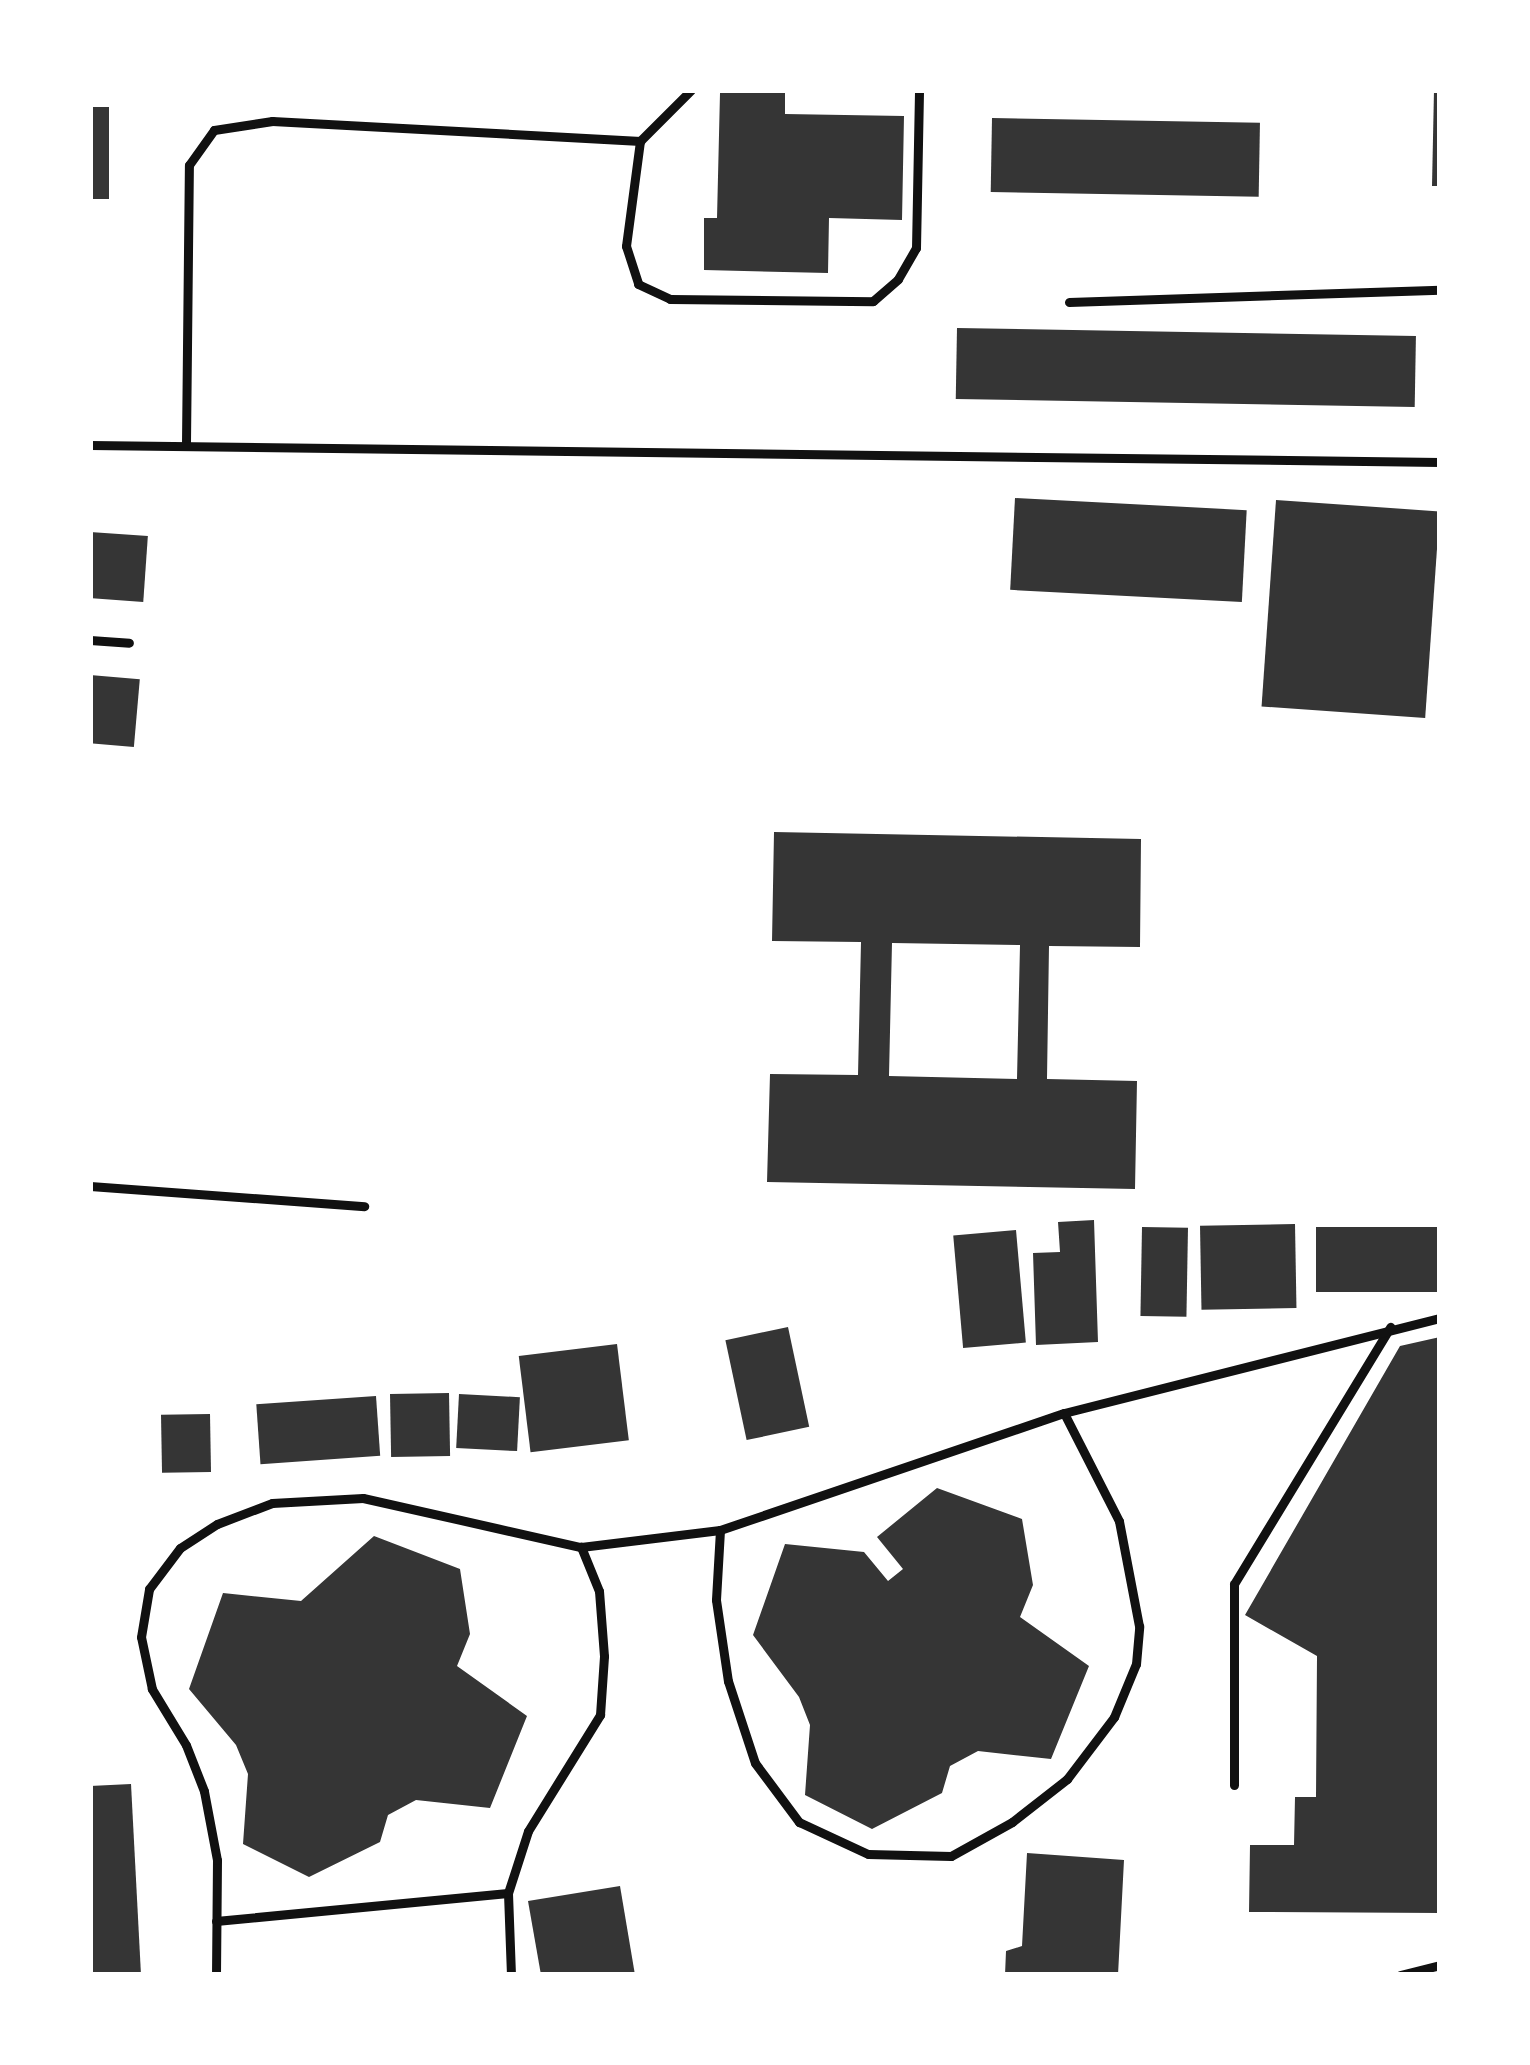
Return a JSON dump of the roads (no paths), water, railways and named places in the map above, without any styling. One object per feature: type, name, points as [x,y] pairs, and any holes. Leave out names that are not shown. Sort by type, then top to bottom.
[{"type":"lane","points":[[692,90],[640,141],[626,246],[638,284],[670,299],[873,301],[898,279],[916,248],[919,90]]},
{"type":"lane","points":[[186,443],[189,165],[214,130],[272,121],[640,141]]},
{"type":"lane","points":[[1070,302],[1440,290]]},
{"type":"lane","points":[[90,445],[1440,462]]},
{"type":"lane","points":[[90,640],[129,643]]},
{"type":"lane","points":[[90,1186],[364,1206]]},
{"type":"lane","points":[[216,1975],[217,1860],[203,1791],[186,1745],[152,1689],[141,1637],[148,1589],[180,1548],[217,1524],[272,1503],[363,1498],[581,1547],[720,1530],[1064,1413],[1440,1318]]},
{"type":"lane","points":[[1234,1785],[1234,1583],[1390,1327]]},
{"type":"lane","points":[[720,1530],[719,1620],[728,1681],[755,1763],[800,1822],[868,1855],[951,1856],[1012,1822],[1067,1779],[1114,1717],[1136,1664],[1139,1626],[1119,1521],[1064,1413]]},
{"type":"lane","points":[[512,1975],[508,1893],[528,1832],[600,1714],[604,1656],[599,1591],[581,1547]]},
{"type":"lane","points":[[216,1921],[508,1893]]},
{"type":"lane","points":[[1400,1975],[1440,1965]]}]
